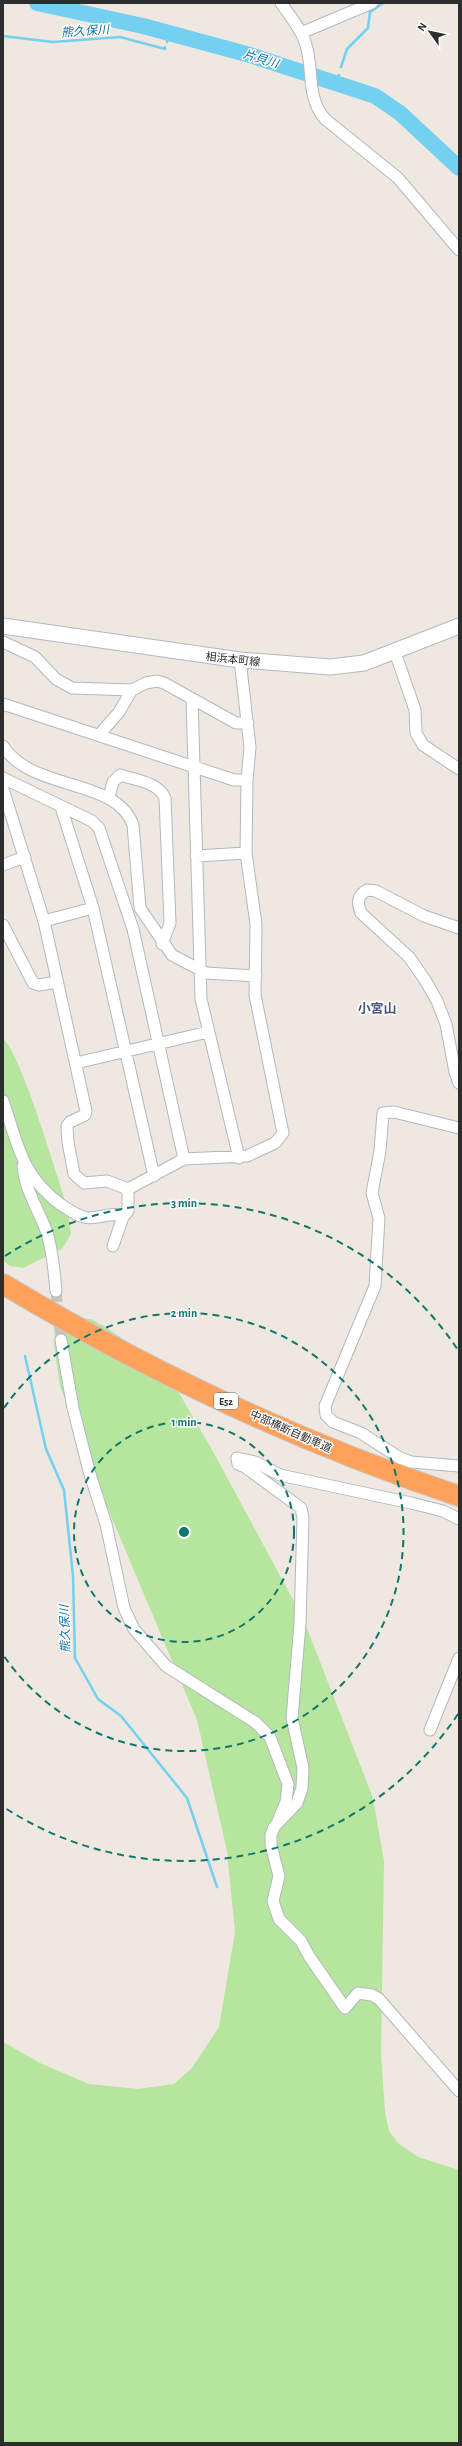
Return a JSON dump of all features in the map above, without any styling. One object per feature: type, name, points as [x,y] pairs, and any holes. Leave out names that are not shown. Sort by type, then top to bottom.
[{"type":"highway","name":"中部横断自動車道","points":[[3,1284],[50,1312],[131,1354],[302,1438],[386,1471],[459,1496]]},
{"type":"main road","name":"相浜本町線","points":[[3,626],[240,660],[330,667],[364,663],[459,626]]},
{"type":"street","points":[[281,3],[302,33],[306,44],[311,83],[316,106],[325,119],[398,178],[459,250]]},
{"type":"street","points":[[302,33],[372,3]]},
{"type":"street","points":[[3,642],[35,657],[56,679],[72,688],[132,690],[146,683],[157,681],[164,683],[236,723],[248,722]]},
{"type":"street","points":[[395,652],[415,710],[416,733],[423,745],[459,769]]},
{"type":"street","points":[[3,789],[44,920],[86,1111],[85,1115],[70,1122],[67,1126],[68,1142],[74,1174],[84,1183],[107,1181],[128,1189],[184,1160],[238,1158],[275,1143],[281,1137],[283,1129],[255,995],[256,924],[246,853],[247,780],[250,747],[240,660]]},
{"type":"street","points":[[99,735],[119,712],[132,690]]},
{"type":"street","points":[[192,698],[201,999],[238,1158]]},
{"type":"street","points":[[3,704],[234,780],[247,780]]},
{"type":"street","points":[[3,746],[22,764],[36,773],[74,787],[109,797],[129,814],[133,825],[140,908],[162,944],[172,955],[200,971],[223,975],[256,976]]},
{"type":"street","points":[[109,797],[113,782],[120,775],[154,786],[162,792],[165,798],[170,923],[162,944]]},
{"type":"street","points":[[3,778],[61,808],[92,821],[98,828],[133,929],[157,1044],[184,1160]]},
{"type":"street","points":[[61,808],[93,908],[154,1176]]},
{"type":"street","points":[[196,856],[246,853]]},
{"type":"street","points":[[3,865],[25,857]]},
{"type":"street","points":[[459,928],[424,916],[376,891],[367,890],[359,897],[358,906],[361,913],[409,957],[437,1001],[446,1024],[454,1072],[459,1083]]},
{"type":"street","points":[[44,920],[93,908]]},
{"type":"street","points":[[3,925],[33,983],[39,985],[58,982]]},
{"type":"street","points":[[76,1063],[125,1050],[208,1032]]},
{"type":"street","points":[[3,1101],[22,1158],[32,1179],[40,1188],[72,1212],[85,1218],[118,1214],[123,1218]]},
{"type":"street","points":[[459,1128],[394,1112],[382,1113],[380,1151],[372,1192],[379,1218],[375,1286],[325,1406],[326,1415],[333,1422],[361,1433],[400,1458],[411,1462],[459,1466]]},
{"type":"street","points":[[22,1158],[27,1190],[47,1233],[53,1258],[56,1291]]},
{"type":"street","points":[[113,1246],[123,1218],[128,1211],[128,1189]]},
{"type":"street","points":[[61,1340],[73,1408],[89,1471],[106,1524],[124,1608],[134,1629],[166,1666],[255,1722],[270,1737],[288,1784],[282,1814],[274,1827],[272,1846],[279,1876],[273,1901],[278,1919],[301,1941],[309,1956],[345,2008],[358,1993],[372,1995],[379,2000],[459,2090]]},
{"type":"street","points":[[274,1827],[297,1803],[302,1788],[303,1768],[292,1718],[300,1624],[303,1518],[301,1508],[246,1467],[238,1464],[237,1458],[254,1462],[280,1475],[411,1503],[443,1511],[459,1519]]},
{"type":"street","points":[[430,1730],[459,1658]]},
{"type":"green space","points":[[3,1039],[10,1048],[19,1066],[29,1091],[68,1210],[71,1234],[62,1249],[23,1268],[10,1266],[3,1260]]},
{"type":"green space","points":[[72,1318],[91,1319],[107,1328],[139,1350],[176,1388],[210,1446],[303,1618],[373,1798],[384,1861],[381,2053],[385,2112],[389,2131],[398,2143],[418,2157],[459,2170],[459,2443],[3,2443],[3,2042],[42,2064],[89,2084],[138,2089],[174,2084],[192,2068],[219,2027],[235,1932],[227,1851],[197,1720],[100,1490],[60,1386],[54,1344],[55,1333],[64,1320]]},
{"type":"waterway","name":"片貝川","points":[[37,3],[143,26],[250,55],[375,96],[400,113],[459,168]]},
{"type":"waterway","points":[[341,67],[347,49],[368,28],[370,12],[383,3]]},
{"type":"waterway","name":"熊久保川","points":[[167,42],[169,34]]},
{"type":"waterway","name":"熊久保川","points":[[3,36],[53,42],[120,37],[165,49],[165,47]]},
{"type":"waterway","name":"片貝川","points":[[334,81],[339,75]]},
{"type":"waterway","name":"熊久保川","points":[[25,1356],[46,1449],[64,1490],[73,1576],[75,1658],[98,1699],[121,1716],[187,1798],[217,1887]]},
{"type":"tunnel","points":[[56,1291],[61,1340]]},
{"type":"district","name":"小宮山","points":[[377,1008]]}]
